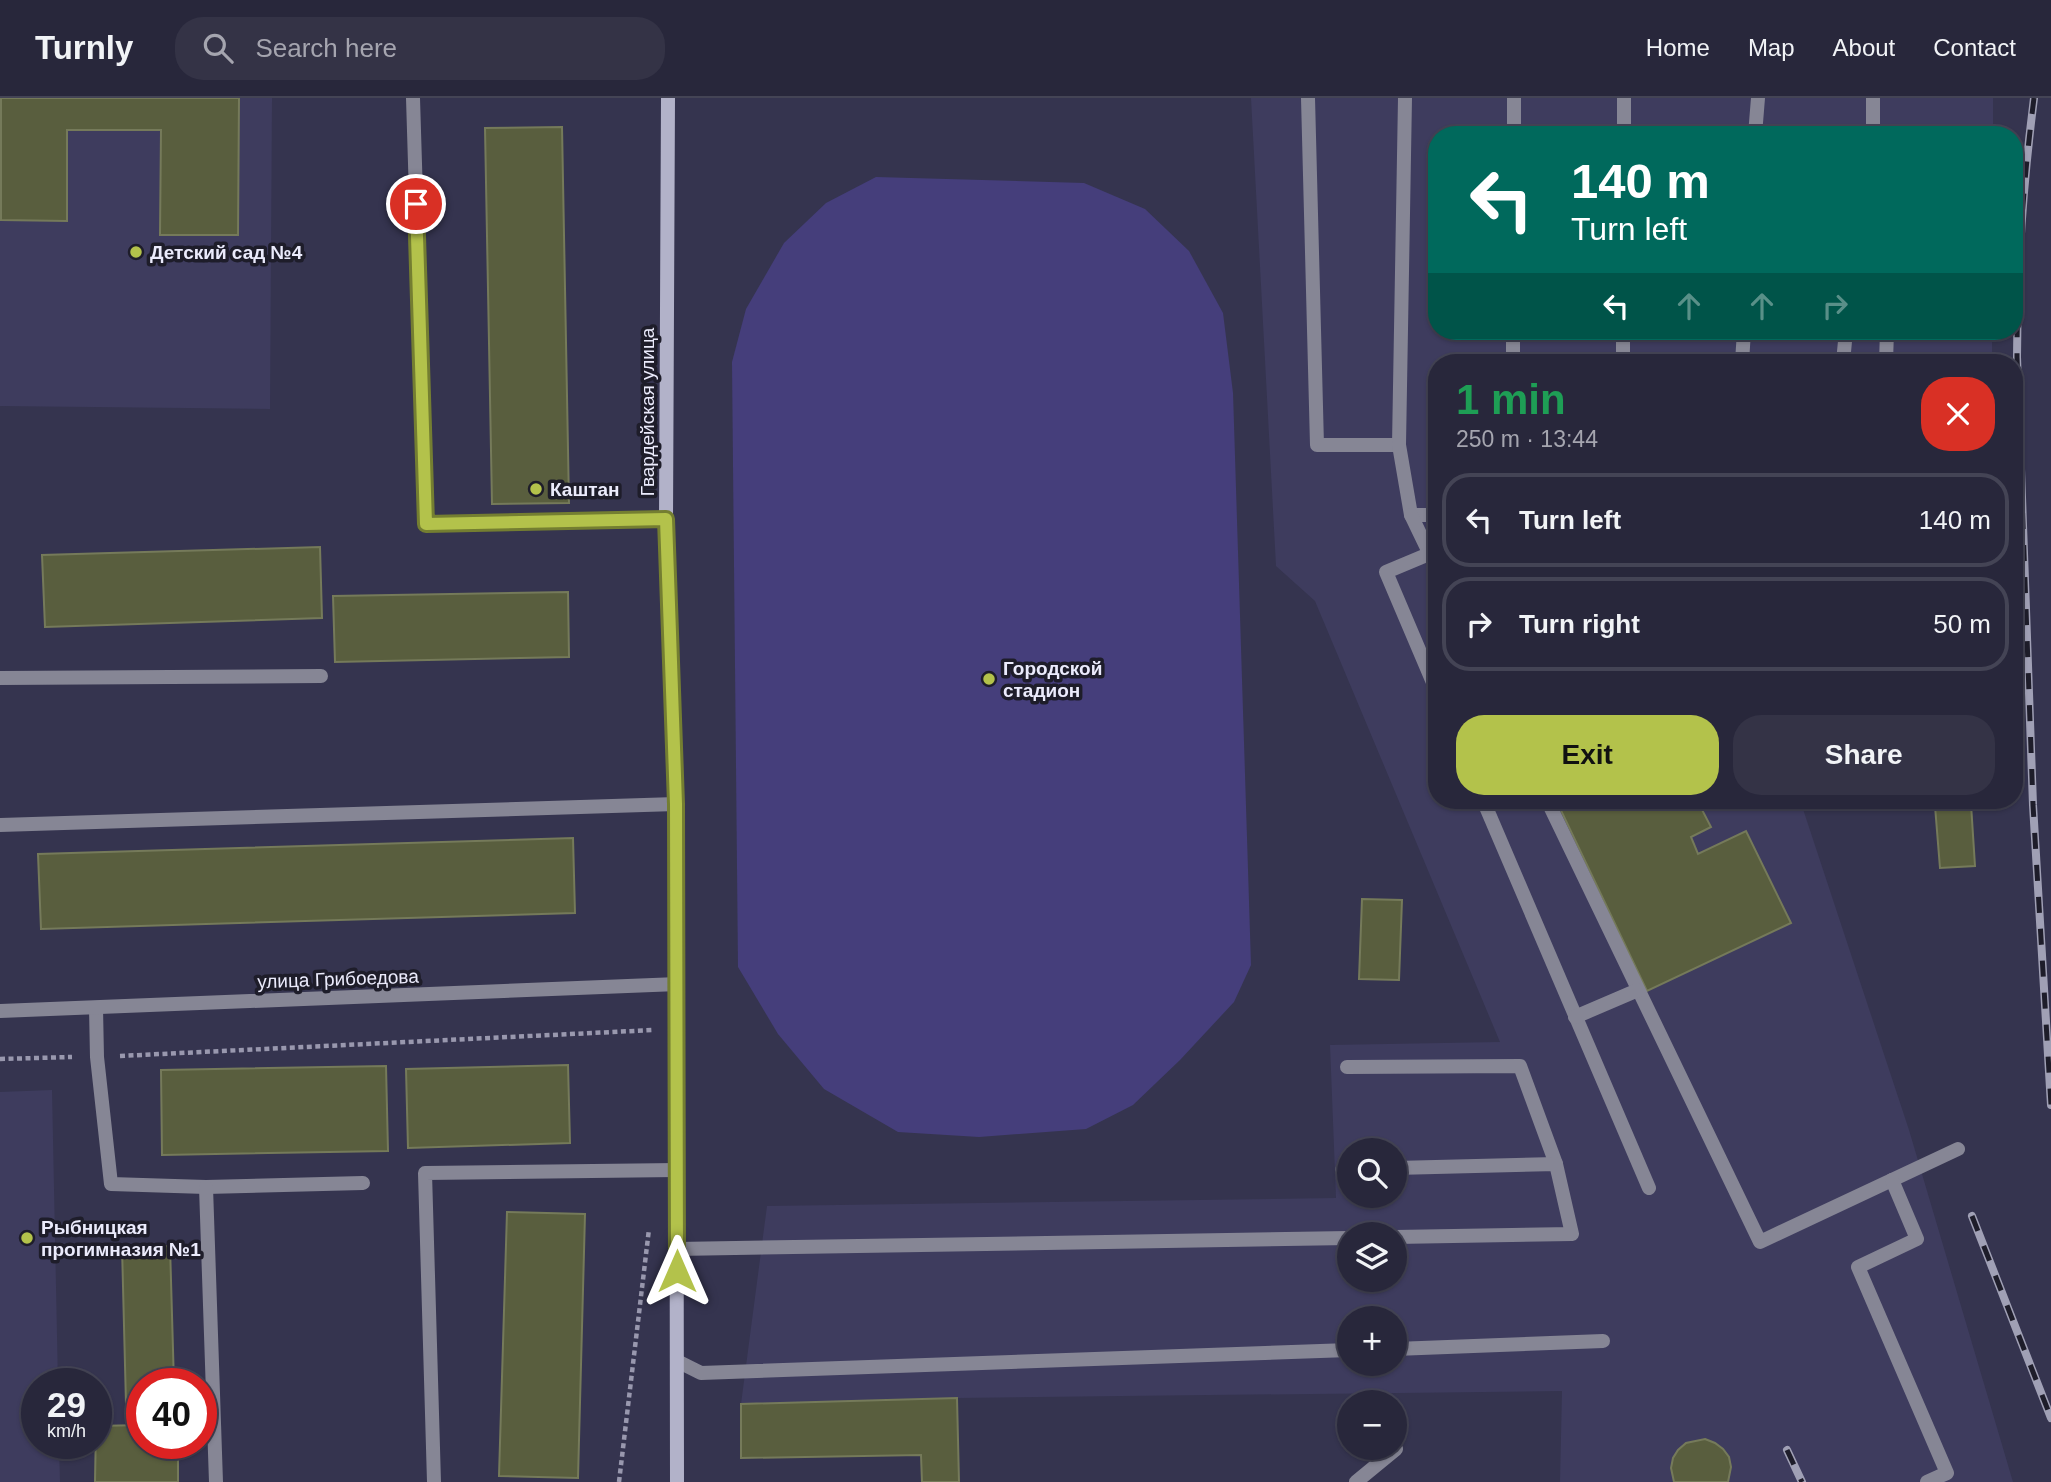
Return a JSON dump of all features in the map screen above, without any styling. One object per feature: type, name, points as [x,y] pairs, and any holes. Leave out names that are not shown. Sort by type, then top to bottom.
[{"type":"street","points":[[413,98],[426,524],[666,519]]},
{"type":"street","name":"Гвардейская улица","points":[[668,98],[666,519],[676,804],[677,1482]]},
{"type":"street","points":[[1308,98],[1317,445],[1399,445]]},
{"type":"street","points":[[1405,98],[1399,445],[1410,515],[1428,552]]},
{"type":"street","points":[[1514,98],[1514,126]]},
{"type":"street","points":[[1624,98],[1624,126]]},
{"type":"street","points":[[1756,126],[1758,98]]},
{"type":"street","points":[[1873,98],[1874,126]]},
{"type":"street","points":[[1410,515],[1428,515]]},
{"type":"street","points":[[1428,554],[1386,572],[1428,671]]},
{"type":"street","points":[[0,678],[321,676]]},
{"type":"street","points":[[0,825],[676,804]]},
{"type":"street","points":[[1486,809],[1649,1188]]},
{"type":"street","points":[[1551,809],[1760,1242],[1958,1149]]},
{"type":"street","name":"улица Грибоедова","points":[[0,1011],[678,984]]},
{"type":"street","points":[[1575,1017],[1638,990]]},
{"type":"street","points":[[96,1008],[97,1057],[111,1184],[206,1187],[362,1183]]},
{"type":"street","points":[[1347,1067],[1520,1066],[1556,1164],[1572,1234],[1407,1237]]},
{"type":"street","points":[[1407,1168],[1556,1164]]},
{"type":"street","points":[[434,1482],[425,1173],[677,1170]]},
{"type":"street","points":[[1892,1180],[1917,1239],[1857,1267],[1947,1473],[1927,1482]]},
{"type":"street","points":[[206,1187],[216,1482]]},
{"type":"street","points":[[677,1249],[1337,1238]]},
{"type":"street","points":[[1407,1349],[1603,1341]]},
{"type":"street","points":[[677,1361],[701,1373],[1337,1350]]},
{"type":"street","points":[[1356,1482],[1384,1460]]},
{"type":"path","points":[[0,1059],[97,1057],[654,1030],[654,1043]]},
{"type":"path","points":[[619,1482],[650,1225]]},
{"type":"shaded area","name":"Детский сад №4","points":[[0,98],[272,98],[270,409],[0,406]]},
{"type":"shaded area","points":[[1251,98],[1993,98],[1993,126],[1428,126],[1428,340],[1992,340],[1992,354],[1428,354],[1428,809],[1803,809],[1909,1130],[2013,1482],[1560,1482],[1562,1391],[1407,1393],[1407,1390],[1337,1390],[1337,1394],[957,1398],[741,1404],[767,1206],[1336,1198],[1330,1045],[1500,1042],[1315,601],[1276,566]]},
{"type":"shaded area","name":"Городской стадион","points":[[876,177],[1084,183],[1145,209],[1189,251],[1223,313],[1233,393],[1251,965],[1234,1002],[1180,1060],[1133,1105],[1086,1129],[979,1137],[898,1132],[824,1089],[778,1034],[738,967],[732,362],[746,309],[784,243],[826,203]]},
{"type":"shaded area","name":"Рыбницкая прогимназия №1","points":[[52,1090],[58,1368],[21,1368],[21,1459],[59,1459],[60,1482],[0,1482],[0,1092]]},
{"type":"building","points":[[1,98],[239,98],[238,235],[160,235],[161,130],[67,130],[67,221],[1,220]]},
{"type":"building","points":[[562,127],[569,503],[492,504],[485,128]]},
{"type":"building","points":[[320,547],[322,618],[45,627],[42,555]]},
{"type":"building","points":[[568,592],[569,657],[335,662],[333,596]]},
{"type":"building","points":[[1560,809],[1702,809],[1711,827],[1691,837],[1698,854],[1746,831],[1791,923],[1647,991]]},
{"type":"building","points":[[1935,809],[1971,809],[1975,866],[1940,868]]},
{"type":"building","points":[[573,838],[575,913],[41,929],[38,854]]},
{"type":"building","points":[[1362,899],[1402,900],[1399,980],[1359,979]]},
{"type":"building","points":[[568,1065],[570,1143],[408,1148],[406,1069]]},
{"type":"building","points":[[386,1066],[388,1151],[162,1155],[161,1070]]},
{"type":"building","points":[[507,1212],[585,1214],[578,1478],[499,1476]]},
{"type":"building","points":[[170,1246],[174,1368],[126,1368],[126,1404],[122,1247]]},
{"type":"building","points":[[957,1398],[959,1482],[922,1482],[921,1455],[741,1458],[741,1404]]},
{"type":"building","points":[[126,1425],[126,1459],[178,1459],[178,1482],[95,1482],[95,1459],[112,1459],[112,1426]]},
{"type":"building","points":[[1705,1439],[1723,1449],[1729,1457],[1731,1467],[1728,1482],[1674,1482],[1671,1468],[1678,1450],[1686,1443]]},
{"type":"railway","points":[[2023,206],[2034,98]]},
{"type":"railway","points":[[2017,340],[2017,354]]},
{"type":"railway","points":[[2023,525],[2033,805],[2051,1105]]},
{"type":"railway","points":[[1972,1216],[2051,1418]]},
{"type":"railway","points":[[1787,1450],[1802,1482]]},
{"type":"place","name":"Детский сад №4","points":[[136,252]]},
{"type":"place","name":"Каштан","points":[[536,489]]},
{"type":"place","name":"Городской стадион","points":[[989,679]]},
{"type":"place","name":"Рыбницкая прогимназия №1","points":[[27,1238]]},
{"type":"route","points":[[416,204],[426,524],[666,519],[676,804],[677,1271]]}]
